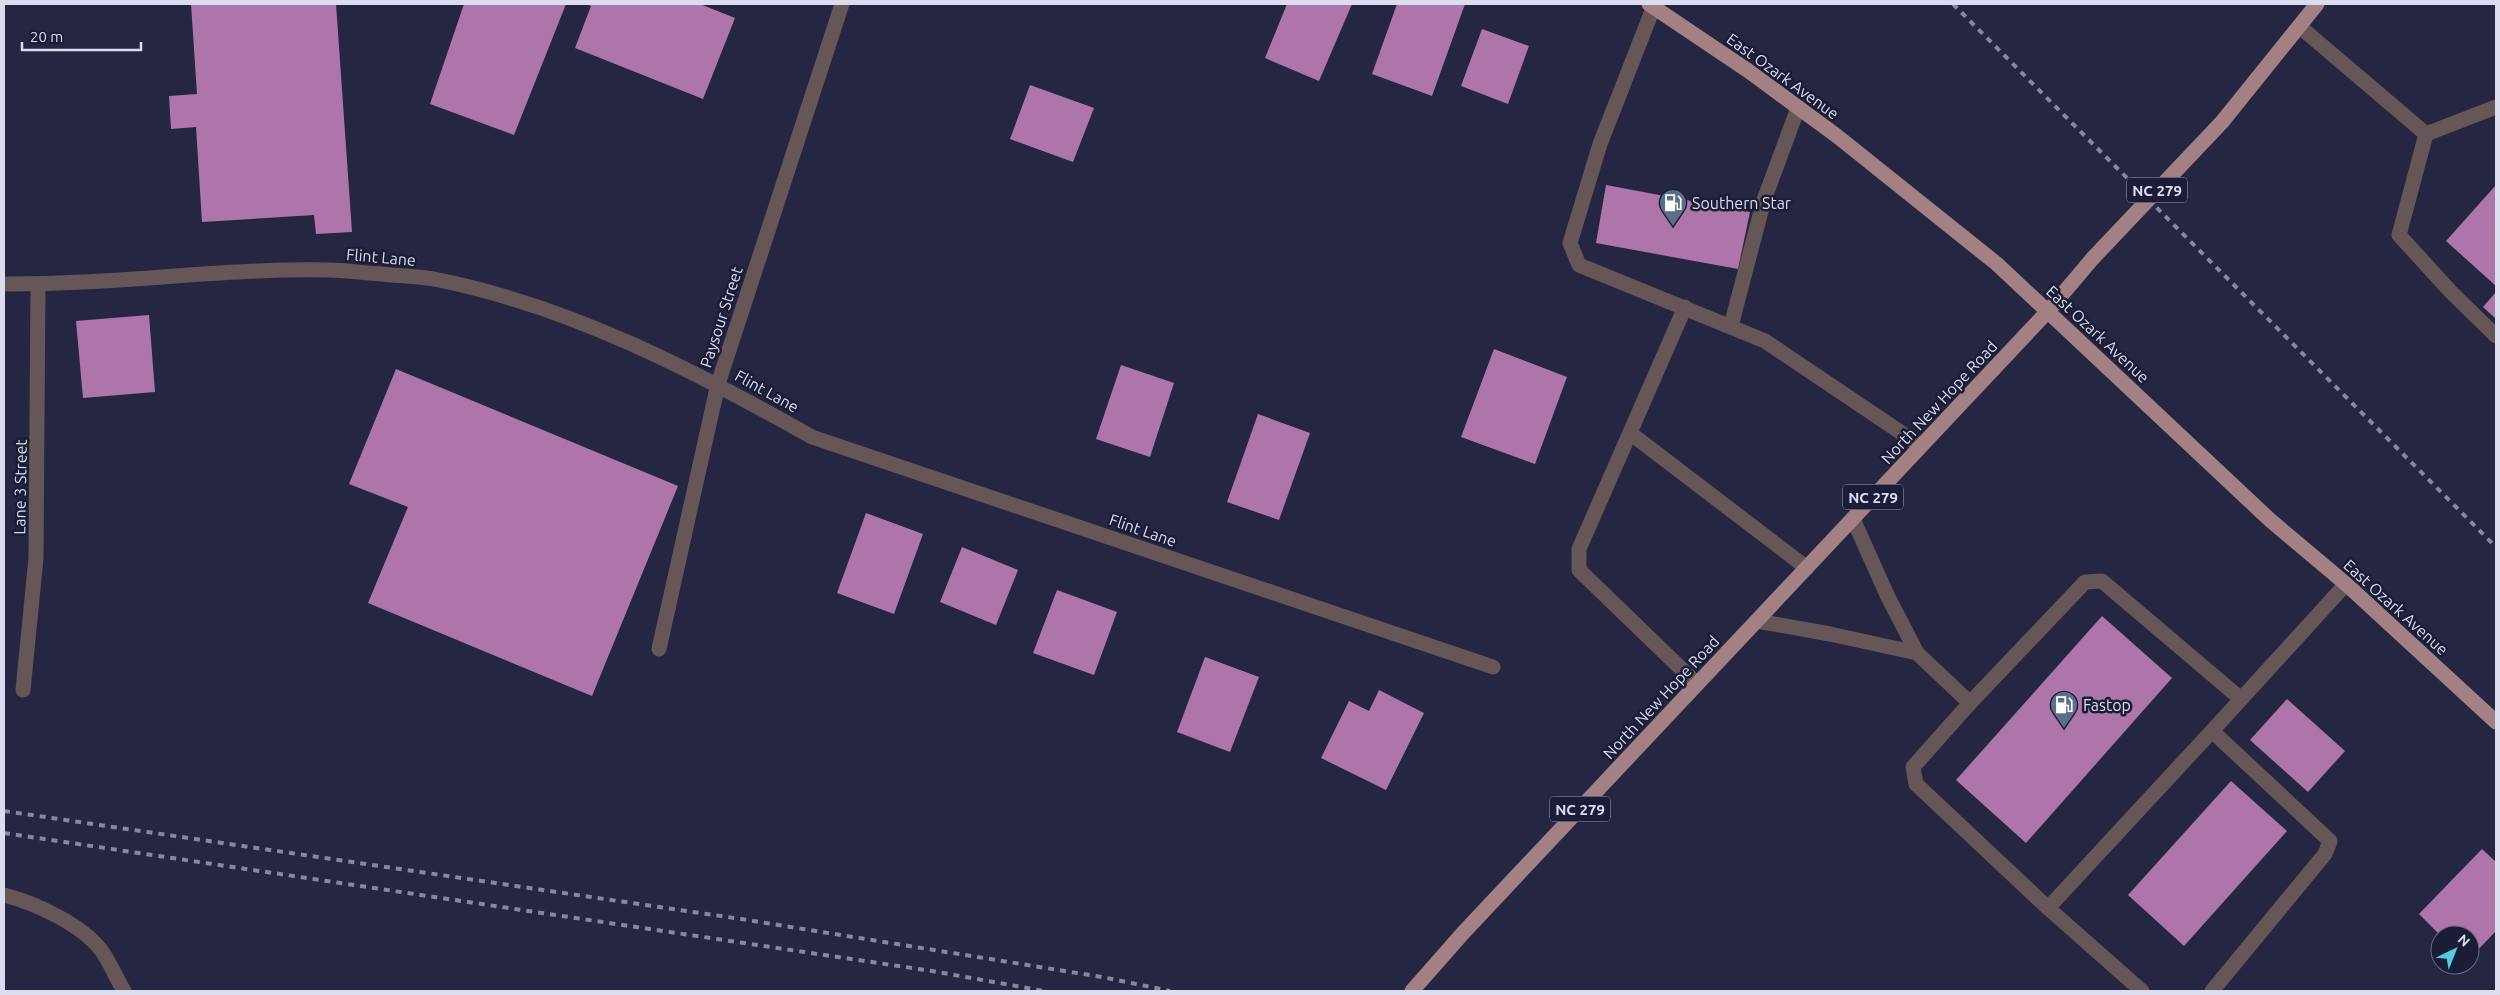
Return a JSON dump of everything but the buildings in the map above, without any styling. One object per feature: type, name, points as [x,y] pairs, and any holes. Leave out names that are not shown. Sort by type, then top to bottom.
[{"type":"main road","name":"North New Hope Road","points":[[1412,991],[1463,933],[2049,310],[2093,258],[2222,122],[2317,4]]},
{"type":"main road","name":"East Ozark Avenue","points":[[1651,5],[1837,136],[1997,264],[2049,310],[2270,520],[2346,584],[2496,722]]},
{"type":"street","name":"Paysour Street","points":[[659,649],[718,384],[842,4]]},
{"type":"street","points":[[1651,5],[1600,144],[1570,243],[1579,265],[1765,341],[1921,446]]},
{"type":"street","points":[[2298,26],[2426,134]]},
{"type":"street","points":[[2426,134],[2496,107]]},
{"type":"street","points":[[1731,326],[1764,200],[1798,108]]},
{"type":"street","points":[[2426,134],[2399,235],[2496,336]]},
{"type":"street","name":"Flint Lane","points":[[4,284],[38,284],[211,272],[331,270],[437,280],[509,296],[600,330],[718,384],[812,437],[1493,667]]},
{"type":"street","name":"Lane 3 Street","points":[[23,690],[36,558],[38,284]]},
{"type":"street","points":[[1685,307],[1579,549],[1578,570],[1697,684]]},
{"type":"street","points":[[1630,433],[1807,568]]},
{"type":"street","points":[[1853,519],[1888,597],[1917,653],[1970,703]]},
{"type":"street","points":[[2142,991],[2048,908],[1916,784],[1913,767],[1970,703],[2085,582],[2102,581],[2241,699]]},
{"type":"street","points":[[2048,908],[2346,584]]},
{"type":"street","points":[[1757,621],[1830,634],[1917,653]]},
{"type":"street","points":[[2212,731],[2330,841],[2325,854],[2212,991]]},
{"type":"street","points":[[4,895],[22,900],[68,921],[101,949],[124,991]]},
{"type":"railway","points":[[1953,4],[2496,547]]},
{"type":"railway","points":[[4,811],[741,919],[1102,977],[1170,991]]},
{"type":"railway","points":[[4,833],[932,971],[1044,991]]},
{"type":"place","name":"Southern Star","points":[[1673,227]]},
{"type":"place","name":"Fastop","points":[[2064,729]]}]
